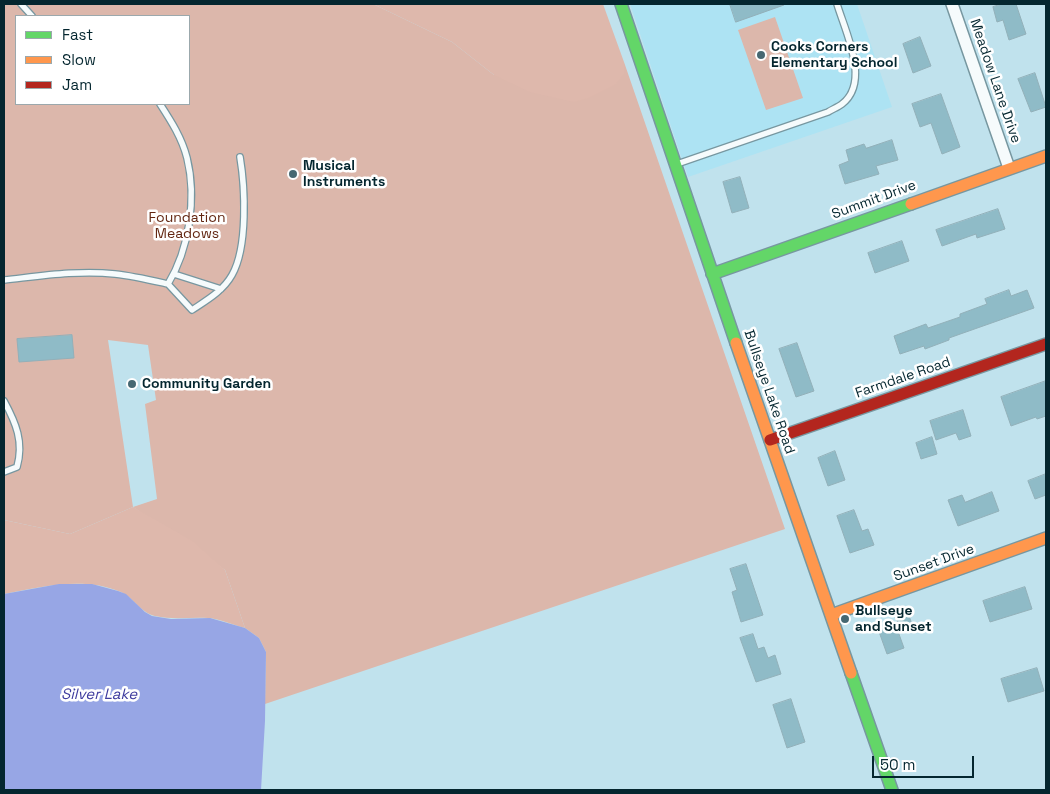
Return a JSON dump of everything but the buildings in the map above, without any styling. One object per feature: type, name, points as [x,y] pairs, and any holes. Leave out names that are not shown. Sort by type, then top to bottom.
[{"type":"street","name":"Bullseye Lake Road","points":[[621,4],[712,274],[892,790]]},
{"type":"street","name":"Meadow Lane Drive","points":[[952,4],[1009,168]]},
{"type":"street","name":"Summit Drive","points":[[712,274],[1046,156]]},
{"type":"street","name":"Farmdale Road","points":[[770,440],[1046,344]]},
{"type":"street","name":"Sunset Drive","points":[[831,615],[1046,538]]},
{"type":"lane","points":[[22,4],[31,15]]},
{"type":"lane","points":[[675,165],[828,112],[843,104],[852,93],[857,78],[854,58],[836,4]]},
{"type":"lane","points":[[161,105],[179,136],[187,158],[191,181],[191,206],[188,230],[174,274],[168,284]]},
{"type":"lane","points":[[4,280],[87,272],[143,278],[168,284],[192,310],[221,289],[232,274],[238,261],[243,234],[244,196],[240,157]]},
{"type":"lane","points":[[174,274],[221,289]]},
{"type":"lane","points":[[4,401],[19,431],[20,454],[17,467],[4,472]]},
{"type":"shaded area","points":[[373,4],[603,4],[624,62],[624,74],[616,84],[588,98],[574,102],[530,92],[494,75],[452,42]]},
{"type":"shaded area","name":"Cooks Corners Elementary School","points":[[630,4],[857,4],[892,107],[688,177]]},
{"type":"shaded area","points":[[133,507],[194,542],[225,570],[245,628],[213,619],[155,616],[146,612],[121,592],[107,587],[62,584],[4,594],[4,520],[70,534]]},
{"type":"green space","name":"Foundation Meadows","points":[[4,4],[373,4],[452,42],[494,75],[624,74],[624,62],[785,529],[265,704],[266,652],[259,638],[245,628],[225,570],[133,507],[70,534],[4,520]],"holes":[[[108,340],[148,345],[156,400],[145,404],[157,499],[133,507]]]},
{"type":"green space","points":[[775,17],[803,98],[766,110],[738,30]]},
{"type":"water","name":"Silver Lake","points":[[59,584],[92,584],[118,591],[126,594],[152,616],[171,619],[210,618],[245,628],[259,638],[266,652],[261,790],[4,790],[4,594]]},
{"type":"traffic: fast","points":[[621,4],[736,343]]},
{"type":"traffic: fast","points":[[712,274],[911,204]]},
{"type":"traffic: fast","points":[[851,673],[892,790]]},
{"type":"traffic: slow","points":[[911,204],[1046,156]]},
{"type":"traffic: slow","points":[[736,343],[851,673]]},
{"type":"traffic: slow","points":[[831,615],[1046,538]]},
{"type":"traffic: jam","points":[[770,440],[1046,344]]},
{"type":"place","name":"Cooks Corners Elementary School","points":[[761,55]]},
{"type":"place","name":"Musical Instruments","points":[[293,174]]},
{"type":"place","name":"Community Garden","points":[[132,384]]},
{"type":"place","name":"Bullseye and Sunset","points":[[845,619]]}]
